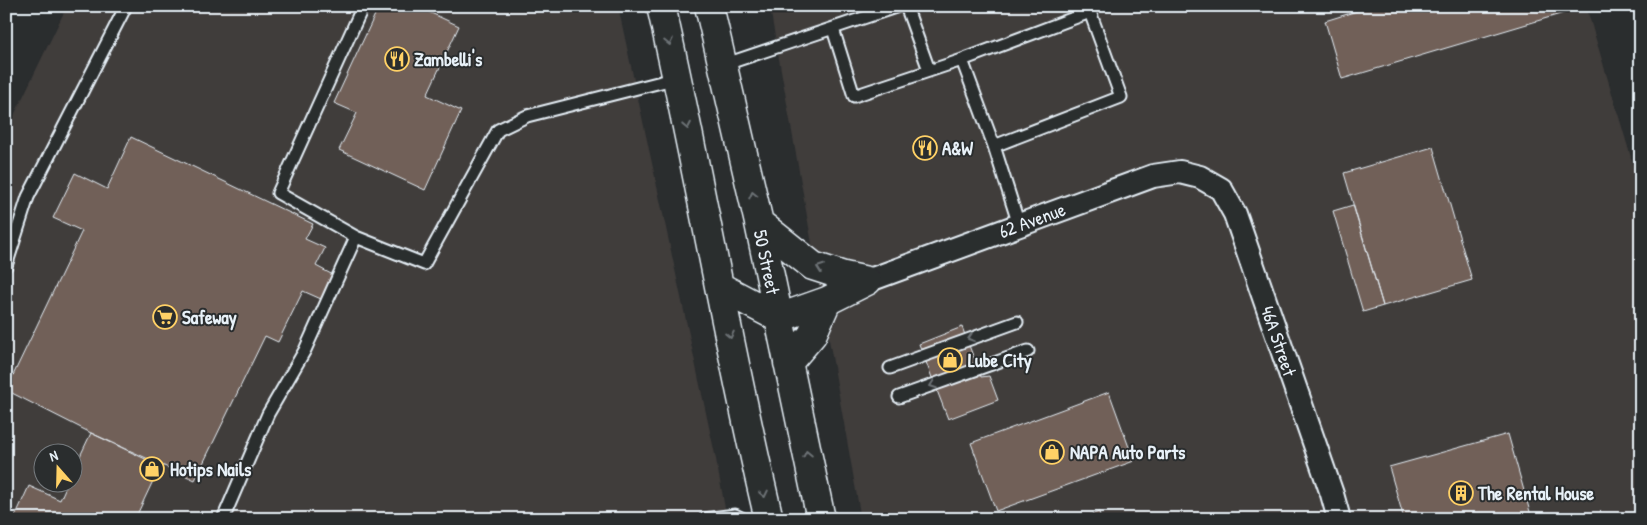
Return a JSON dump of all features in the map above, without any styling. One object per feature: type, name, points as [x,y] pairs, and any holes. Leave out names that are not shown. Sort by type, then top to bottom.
[{"type":"main road","points":[[660,6],[677,78],[769,519]]},
{"type":"main road","name":"50 Street","points":[[709,6],[759,223],[821,519]]},
{"type":"main road","points":[[759,223],[813,266],[867,281]]},
{"type":"main road","points":[[720,287],[779,318],[827,301],[867,281]]},
{"type":"main road","points":[[788,363],[812,335],[827,301]]},
{"type":"street","name":"62 Avenue","points":[[867,281],[1153,176],[1180,172],[1200,177]]},
{"type":"street","name":"46A Street","points":[[1200,177],[1221,190],[1235,214],[1339,519]]},
{"type":"lane","points":[[6,266],[28,197],[126,6]]},
{"type":"lane","points":[[363,6],[278,193],[356,237],[424,264],[498,130],[527,116],[677,78]]},
{"type":"lane","points":[[723,66],[900,6]]},
{"type":"lane","points":[[906,6],[929,70]]},
{"type":"lane","points":[[833,29],[854,96],[962,60],[1090,12],[1121,97],[994,146]]},
{"type":"lane","points":[[962,60],[994,146],[1019,225]]},
{"type":"lane","points":[[224,519],[268,414],[305,350],[356,237]]},
{"type":"lane","points":[[890,368],[1017,322]]},
{"type":"lane","points":[[899,397],[1028,351]]},
{"type":"lane","points":[[704,519],[735,515],[742,519]]},
{"type":"shaded area","points":[[67,6],[618,6],[716,459],[727,519],[6,519],[6,132]]},
{"type":"shaded area","points":[[790,6],[1586,6],[1641,191],[1641,519],[861,519],[771,14]]},
{"type":"building","points":[[379,6],[416,6],[459,26],[427,95],[461,111],[425,190],[339,150],[357,113],[334,103]]},
{"type":"building","points":[[1373,6],[1573,6],[1574,10],[1342,79],[1325,21]]},
{"type":"building","name":"Safeway","points":[[131,137],[313,224],[305,239],[325,248],[316,266],[333,275],[321,299],[303,291],[278,342],[265,336],[195,480],[91,433],[6,390],[82,231],[53,218],[75,173],[107,189]]},
{"type":"building","points":[[1433,147],[1472,280],[1383,306],[1344,173]]},
{"type":"building","points":[[1353,205],[1383,306],[1363,312],[1333,211]]},
{"type":"building","name":"Lube City","points":[[962,327],[981,377],[989,376],[998,400],[948,419],[919,344]]},
{"type":"building","name":"NAPA Auto Parts","points":[[1109,392],[1134,461],[996,511],[971,443]]},
{"type":"building","points":[[91,433],[160,466],[135,519],[14,519],[29,486],[32,487],[32,492],[42,492],[60,500],[64,492],[82,492],[82,452]]},
{"type":"building","name":"The Rental House","points":[[1508,434],[1532,519],[1404,519],[1389,467]]},
{"type":"building","points":[[1099,512],[1101,519],[1080,519]]},
{"type":"place","name":"Zambelli's","points":[[397,59]]},
{"type":"place","name":"A&W","points":[[925,148]]},
{"type":"place","name":"Safeway","points":[[165,317]]},
{"type":"place","name":"Lube City","points":[[950,360]]},
{"type":"place","name":"NAPA Auto Parts","points":[[1052,452]]},
{"type":"place","name":"Hotips Nails","points":[[152,469]]},
{"type":"place","name":"The Rental House","points":[[1461,493]]}]
